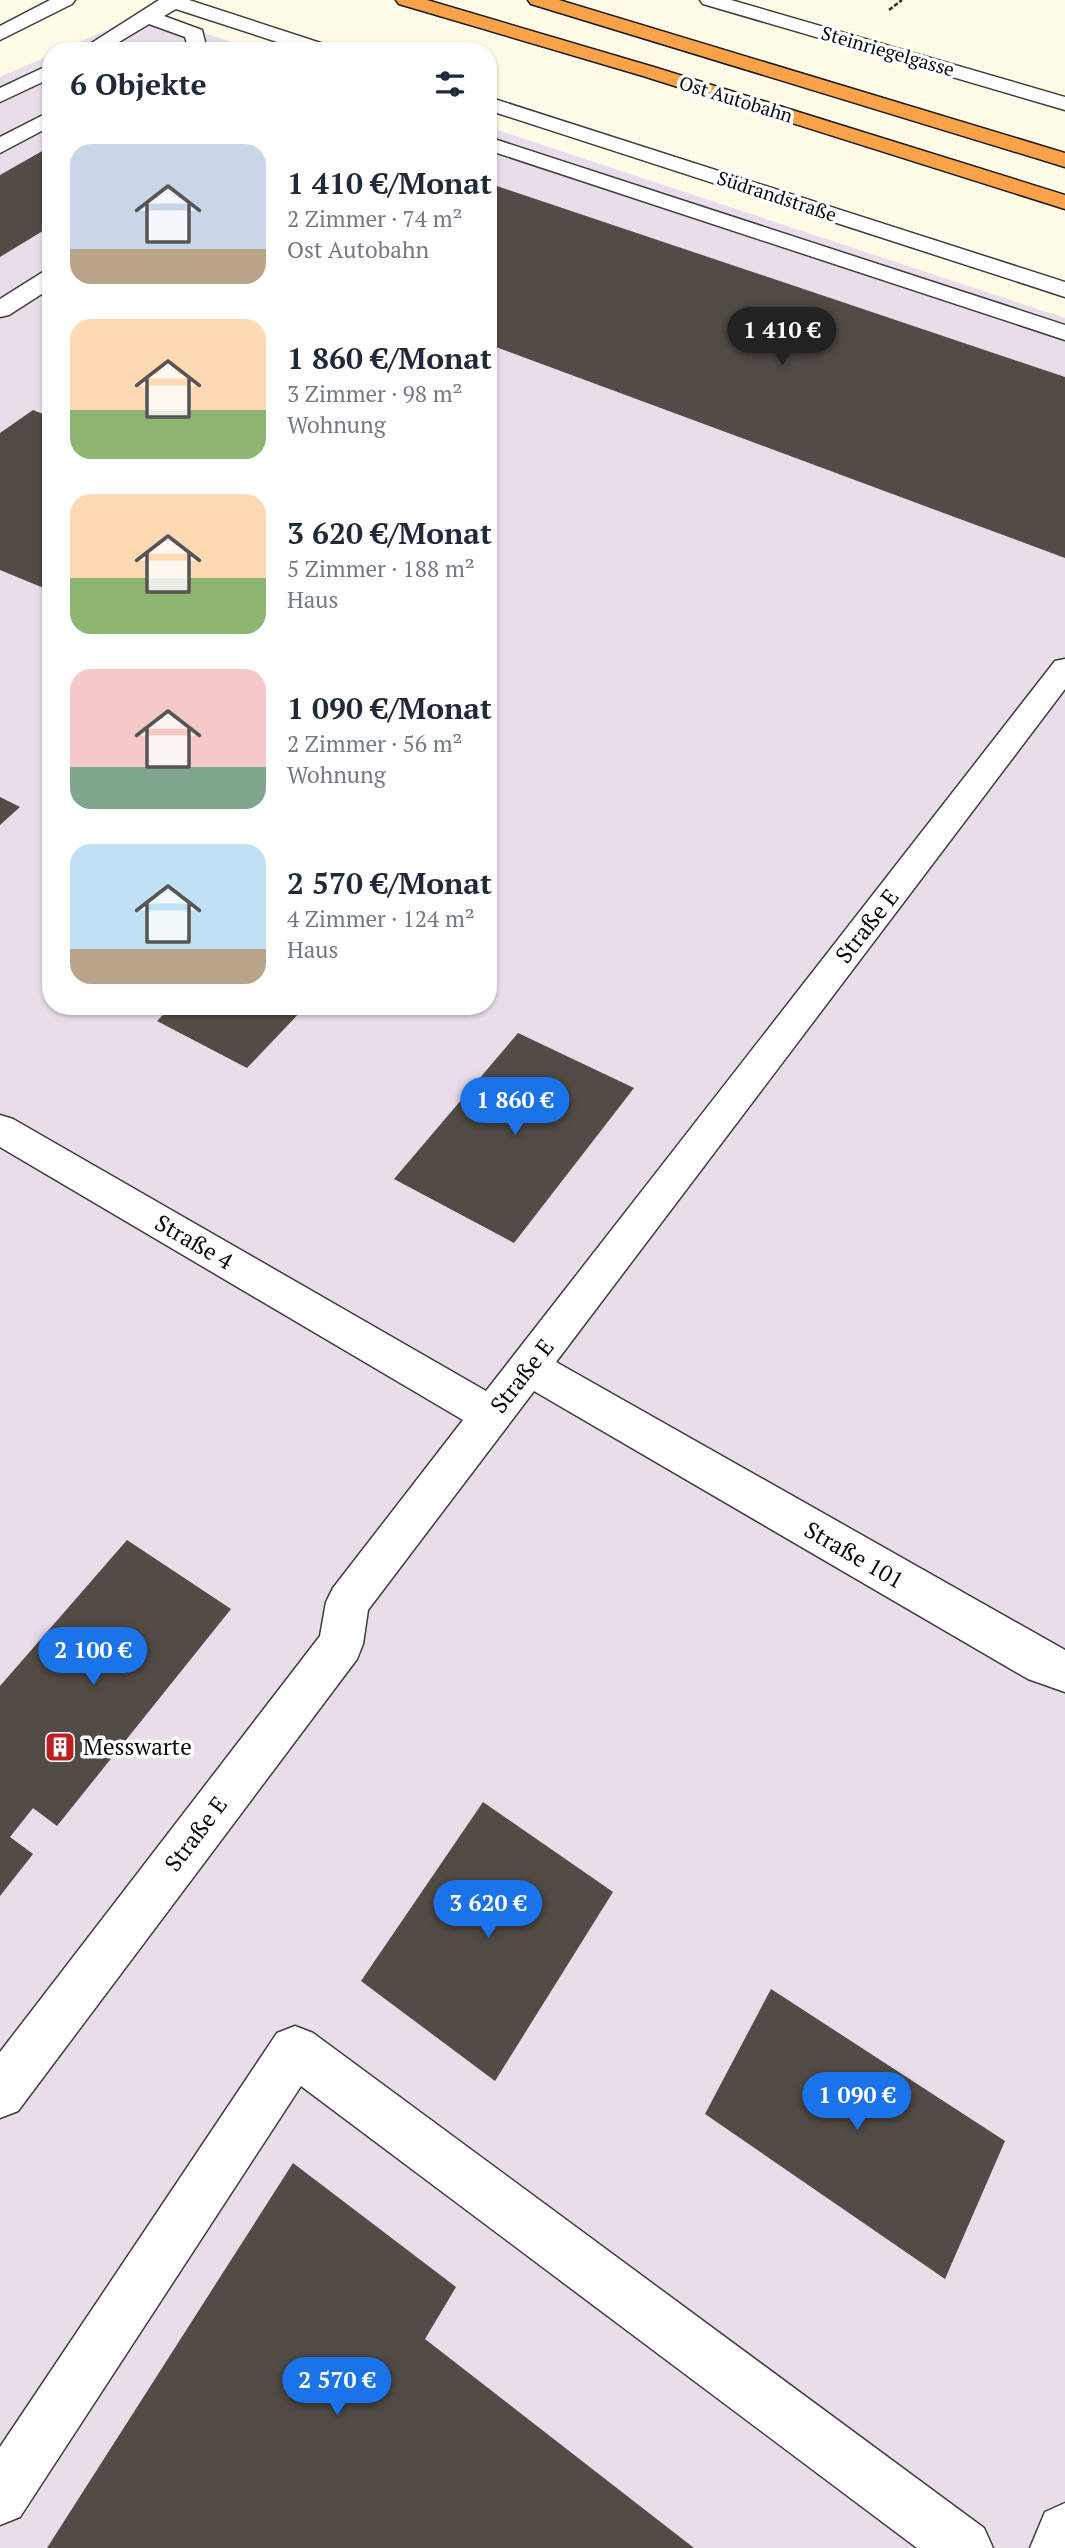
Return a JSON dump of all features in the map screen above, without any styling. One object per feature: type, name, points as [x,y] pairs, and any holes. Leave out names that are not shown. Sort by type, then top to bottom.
[{"type":"highway","name":"Ost Autobahn","points":[[406,0],[650,72],[1065,202]]},
{"type":"highway","name":"Ost Autobahn","points":[[538,0],[693,44],[1065,160]]},
{"type":"street","points":[[0,34],[65,0]]},
{"type":"street","name":"Steinriegelgasse","points":[[710,0],[1065,104]]},
{"type":"street","points":[[105,42],[172,1],[298,42]]},
{"type":"street","points":[[148,17],[195,34],[196,42]]},
{"type":"street","points":[[0,96],[42,75]]},
{"type":"street","name":"Südrandstraße","points":[[497,106],[1065,290]]},
{"type":"street","points":[[0,146],[42,122]]},
{"type":"street","points":[[497,145],[1065,333]]},
{"type":"street","points":[[0,310],[42,283]]},
{"type":"street","name":"Straße E","points":[[0,2093],[341,1644],[348,1602],[1065,668]]},
{"type":"street","name":"Straße 4","points":[[0,1129],[491,1415]]},
{"type":"street","name":"Straße 101","points":[[529,1367],[1044,1664],[1065,1671]]},
{"type":"street","points":[[0,2497],[295,2051],[964,2548]]},
{"type":"street","points":[[1059,2548],[1065,2532]]},
{"type":"shaded area","points":[[145,13],[232,42],[79,42]]},
{"type":"shaded area","points":[[42,59],[42,1015],[497,1015],[497,130],[1065,318],[1065,2548],[0,2548],[0,77]]},
{"type":"building","points":[[42,151],[42,231],[0,257],[0,175]]},
{"type":"building","points":[[497,186],[1065,377],[1065,558],[497,347]]},
{"type":"building","points":[[33,410],[42,414],[42,587],[0,570],[0,433]]},
{"type":"building","points":[[0,797],[20,807],[0,825]]},
{"type":"building","points":[[163,1015],[297,1015],[247,1068],[157,1021]]},
{"type":"building","points":[[518,1033],[634,1088],[514,1243],[394,1179]]},
{"type":"building","name":"Messwarte","points":[[127,1540],[231,1609],[57,1826],[33,1808],[10,1837],[33,1854],[0,1896],[0,1686]]},
{"type":"building","points":[[483,1802],[613,1892],[495,2081],[361,1981]]},
{"type":"building","points":[[771,1989],[1005,2141],[945,2279],[705,2114]]},
{"type":"building","points":[[293,2163],[456,2287],[425,2339],[694,2548],[47,2548]]},
{"type":"place","name":"Messwarte","points":[[60,1747]]}]
